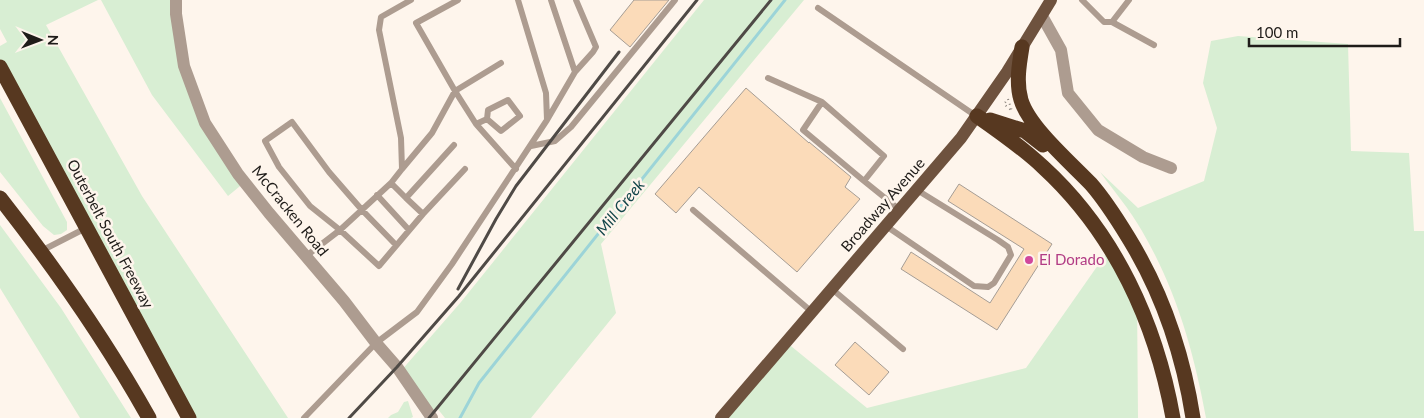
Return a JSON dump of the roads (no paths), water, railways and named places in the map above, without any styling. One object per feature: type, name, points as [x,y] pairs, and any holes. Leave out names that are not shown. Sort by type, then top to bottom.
[{"type":"highway","points":[[1022,47],[1018,85],[1021,100],[1036,126],[1092,185],[1109,208],[1129,238],[1152,280],[1183,366],[1193,418]]},
{"type":"highway","name":"Outerbelt South Freeway","points":[[0,67],[189,418]]},
{"type":"highway","points":[[977,116],[1025,131],[1051,151],[1067,160]]},
{"type":"highway","points":[[977,116],[1044,167],[1070,194],[1106,241],[1123,270],[1149,326],[1159,354],[1173,418]]},
{"type":"highway","points":[[0,198],[41,251],[114,359],[150,418]]},
{"type":"main road","name":"Broadway Avenue","points":[[721,418],[961,138],[1051,0]]},
{"type":"street","name":"McCracken Road","points":[[176,0],[176,14],[184,66],[205,123],[238,174],[397,367],[432,418]]},
{"type":"street","points":[[1042,16],[1061,50],[1068,93],[1098,130],[1142,158],[1171,168]]},
{"type":"lane","points":[[402,169],[401,138],[379,30],[381,17],[411,0]]},
{"type":"lane","points":[[458,0],[416,23],[476,124],[516,169]]},
{"type":"lane","points":[[518,0],[546,93],[547,120]]},
{"type":"lane","points":[[551,0],[575,72]]},
{"type":"lane","points":[[304,418],[376,343],[417,312],[516,169],[575,72],[593,52],[596,47],[576,0]]},
{"type":"lane","points":[[531,146],[555,141],[572,127],[675,0]]},
{"type":"lane","points":[[1082,0],[1104,22],[1112,22],[1154,45]]},
{"type":"lane","points":[[1112,22],[1129,0]]},
{"type":"lane","points":[[818,8],[977,116]]},
{"type":"lane","points":[[305,256],[340,230],[391,183],[432,132],[455,91],[501,63]]},
{"type":"lane","points":[[768,78],[822,102],[884,156],[864,182]]},
{"type":"lane","points":[[508,100],[520,116],[501,131],[487,119],[488,110],[508,100]]},
{"type":"lane","points":[[822,102],[803,130],[900,210]]},
{"type":"lane","points":[[476,124],[487,119]]},
{"type":"lane","points":[[396,245],[329,172],[292,122],[265,141],[279,167],[310,206],[380,266],[423,214],[465,169]]},
{"type":"lane","points":[[406,198],[454,145]]},
{"type":"lane","points":[[391,183],[423,214]]},
{"type":"lane","points":[[886,226],[974,286],[988,287],[994,283],[1011,255],[1008,247],[917,190]]},
{"type":"lane","points":[[377,195],[409,230]]},
{"type":"lane","points":[[693,210],[812,312]]},
{"type":"lane","points":[[41,251],[86,228]]},
{"type":"lane","points":[[832,289],[903,349]]},
{"type":"waterway","name":"Mill Creek","points":[[460,418],[479,383],[785,0]]},
{"type":"railway","points":[[349,418],[459,296],[697,0]]},
{"type":"railway","points":[[429,418],[771,0]]},
{"type":"railway","points":[[458,289],[516,186],[619,52]]},
{"type":"place","name":"El Dorado","points":[[1029,260]]}]
